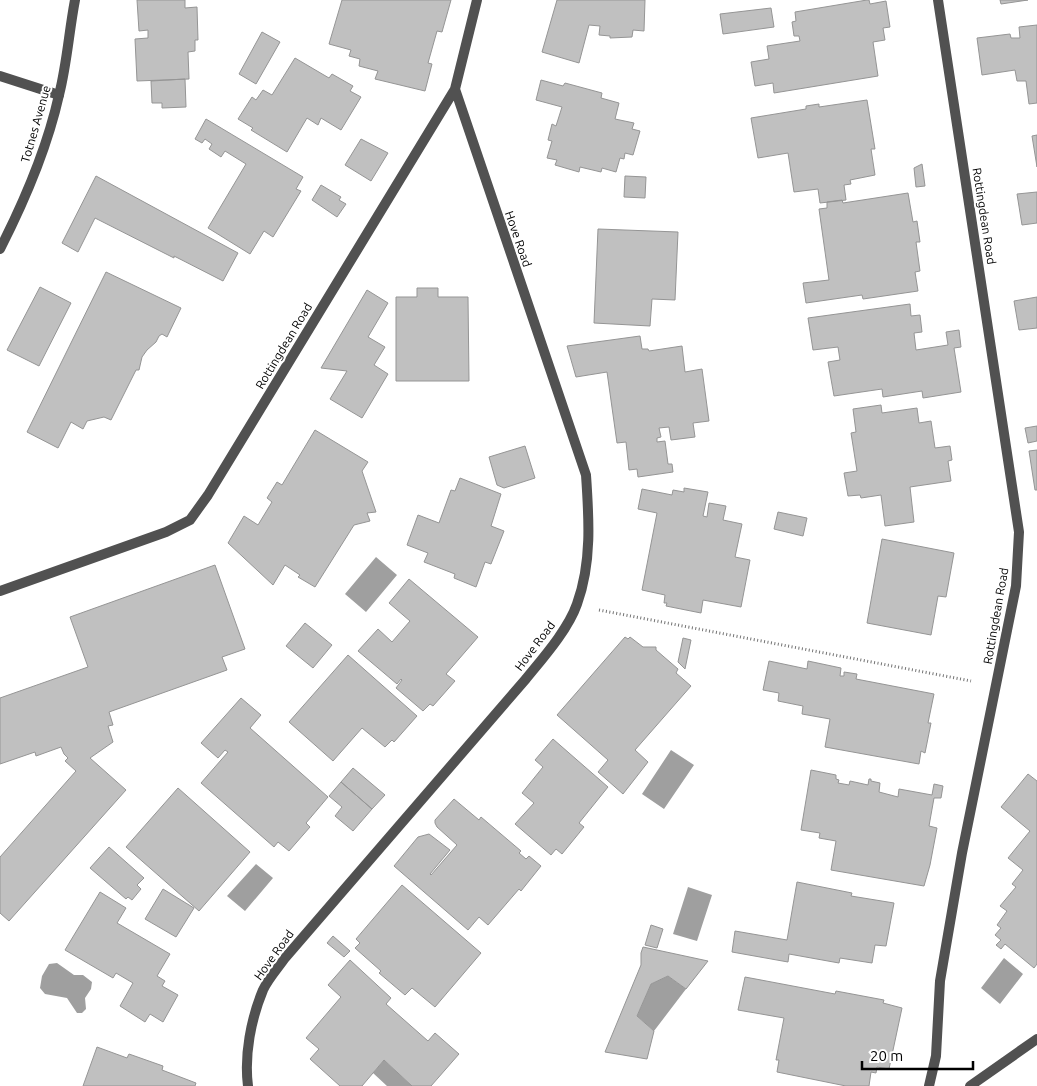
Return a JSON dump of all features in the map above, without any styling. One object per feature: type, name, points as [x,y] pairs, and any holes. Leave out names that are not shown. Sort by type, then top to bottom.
[{"type":"street","name":"Totnes Avenue","points":[[0,249],[18,214],[36,168],[60,94],[75,0]]},
{"type":"street","name":"Rottingdean Road","points":[[0,591],[166,532],[190,520],[208,495],[455,89],[477,0]]},
{"type":"street","name":"Rottingdean Road","points":[[929,1086],[936,1056],[942,971],[962,853],[1016,586],[1019,532],[938,0]]},
{"type":"street","points":[[0,76],[60,94]]},
{"type":"street","name":"Hove Road","points":[[248,1086],[246,1071],[252,1028],[264,989],[284,958],[525,680],[556,641],[577,605],[586,569],[589,534],[586,475],[455,89]]},
{"type":"street","points":[[970,1086],[1037,1040]]},
{"type":"path","points":[[577,605],[996,686]]},
{"type":"shaded area","points":[[376,557],[397,575],[366,612],[345,594]]},
{"type":"shaded area","points":[[671,750],[694,765],[664,809],[642,794]]},
{"type":"shaded area","points":[[256,864],[273,878],[245,911],[227,896]]},
{"type":"shaded area","points":[[688,887],[712,895],[697,941],[673,934]]},
{"type":"shaded area","points":[[1004,958],[1023,974],[1000,1004],[981,988]]},
{"type":"shaded area","points":[[57,963],[74,975],[83,975],[92,982],[91,989],[85,998],[86,1009],[82,1013],[77,1013],[67,998],[45,994],[40,988],[42,976],[49,964]]},
{"type":"shaded area","points":[[668,976],[686,989],[654,1031],[637,1016],[651,984]]},
{"type":"shaded area","points":[[384,1060],[412,1086],[387,1086],[373,1073]]},
{"type":"building","points":[[137,0],[185,0],[185,8],[197,7],[198,40],[195,40],[195,51],[188,52],[189,79],[137,81],[135,39],[148,38],[148,30],[139,31]]},
{"type":"building","points":[[342,0],[451,0],[442,32],[437,31],[428,63],[432,64],[425,91],[375,79],[378,71],[359,66],[360,59],[349,56],[351,50],[329,44]]},
{"type":"building","points":[[557,0],[645,0],[644,31],[633,30],[632,37],[610,38],[610,36],[599,35],[600,26],[589,25],[579,63],[542,52]]},
{"type":"building","points":[[869,0],[870,4],[886,1],[890,27],[883,28],[885,40],[873,42],[878,76],[774,93],[773,83],[755,86],[751,62],[769,59],[767,46],[800,41],[799,36],[794,36],[792,22],[796,21],[795,12]]},
{"type":"building","points":[[1000,0],[1028,0],[1001,4]]},
{"type":"building","points":[[771,8],[774,27],[723,34],[720,14]]},
{"type":"building","points":[[1037,25],[1037,103],[1029,104],[1026,81],[1017,81],[1015,70],[982,75],[977,38],[1010,34],[1011,38],[1020,38],[1019,27]]},
{"type":"building","points":[[262,32],[280,42],[256,84],[239,74]]},
{"type":"building","points":[[295,58],[329,78],[332,74],[353,86],[350,91],[361,97],[341,130],[321,118],[318,125],[307,118],[287,152],[251,130],[253,128],[238,119],[252,97],[256,100],[263,90],[272,95]]},
{"type":"building","points":[[185,79],[186,107],[162,108],[162,103],[152,103],[151,81]]},
{"type":"building","points":[[541,80],[563,86],[565,83],[602,93],[601,98],[619,103],[615,119],[634,123],[632,129],[640,131],[633,155],[625,153],[624,159],[620,158],[616,172],[602,168],[601,172],[580,167],[579,172],[555,165],[557,160],[547,158],[552,141],[548,140],[552,124],[556,126],[562,107],[536,100]]},
{"type":"building","points":[[867,100],[875,149],[871,149],[875,175],[850,180],[851,184],[844,185],[846,200],[820,203],[818,189],[794,192],[788,153],[758,158],[751,118],[806,109],[806,106],[819,104],[819,107]]},
{"type":"building","points":[[206,119],[303,177],[296,189],[301,191],[273,237],[264,231],[250,254],[208,228],[246,164],[225,151],[221,157],[209,149],[212,144],[205,139],[202,143],[195,139]]},
{"type":"building","points":[[1037,135],[1037,167],[1032,136]]},
{"type":"building","points":[[361,139],[388,153],[371,181],[345,165]]},
{"type":"building","points":[[922,164],[925,186],[916,187],[914,168]]},
{"type":"building","points":[[96,176],[238,253],[223,281],[95,218],[78,252],[62,243]]},
{"type":"building","points":[[625,176],[646,177],[645,198],[624,197]]},
{"type":"building","points":[[321,185],[341,197],[339,200],[346,204],[337,217],[312,200]]},
{"type":"building","points":[[1037,192],[1037,223],[1022,225],[1017,194]]},
{"type":"building","points":[[908,193],[913,222],[917,221],[920,242],[916,242],[920,271],[915,272],[918,291],[863,299],[862,295],[806,303],[803,283],[829,280],[819,209],[827,208],[827,202],[842,200],[843,203]]},
{"type":"building","points":[[598,229],[678,232],[675,300],[652,299],[650,326],[594,323]]},
{"type":"building","points":[[106,272],[181,308],[167,337],[162,334],[159,336],[142,357],[139,370],[136,370],[111,420],[104,417],[87,421],[83,429],[71,422],[58,448],[27,432]]},
{"type":"building","points":[[40,287],[71,303],[39,366],[7,350]]},
{"type":"building","points":[[417,288],[438,288],[438,297],[468,297],[469,381],[396,381],[396,297],[417,297]]},
{"type":"building","points":[[367,290],[388,303],[368,337],[385,347],[374,365],[388,374],[362,418],[330,399],[347,371],[321,368]]},
{"type":"building","points":[[1037,297],[1037,328],[1019,330],[1014,301]]},
{"type":"building","points":[[910,304],[911,316],[920,315],[922,332],[914,333],[916,350],[948,345],[946,332],[959,330],[961,347],[954,348],[961,392],[923,398],[922,391],[883,397],[882,389],[834,396],[828,362],[840,360],[838,347],[813,350],[808,318]]},
{"type":"building","points":[[640,336],[642,349],[648,349],[649,351],[682,346],[685,372],[702,369],[709,421],[693,423],[695,437],[671,440],[669,427],[659,428],[661,437],[657,438],[657,442],[665,441],[668,464],[672,464],[673,472],[638,477],[637,469],[629,470],[626,442],[617,443],[607,372],[576,377],[567,346]]},
{"type":"building","points":[[881,405],[882,413],[917,408],[919,423],[931,421],[935,448],[950,446],[952,460],[948,461],[951,481],[910,487],[914,522],[885,526],[881,495],[861,498],[860,495],[848,496],[844,473],[857,471],[851,433],[856,432],[853,409]]},
{"type":"building","points":[[1037,426],[1037,441],[1028,443],[1025,428]]},
{"type":"building","points":[[315,430],[368,462],[362,471],[376,512],[367,513],[370,521],[354,525],[315,587],[298,577],[300,575],[285,565],[273,585],[228,543],[244,516],[258,525],[272,502],[267,498],[277,482],[282,485]]},
{"type":"building","points":[[525,446],[535,478],[504,488],[497,485],[489,457]]},
{"type":"building","points":[[1037,450],[1037,490],[1035,490],[1029,451]]},
{"type":"building","points":[[460,478],[501,494],[491,526],[504,531],[491,564],[485,562],[476,587],[454,578],[455,574],[424,562],[428,553],[407,545],[418,515],[439,523],[451,490],[455,491]]},
{"type":"building","points":[[684,488],[708,492],[703,516],[707,517],[709,503],[726,506],[723,520],[742,524],[735,557],[750,560],[741,607],[703,600],[701,613],[666,606],[667,603],[664,603],[665,595],[642,590],[657,513],[638,509],[642,489],[672,495],[673,490],[684,492]]},
{"type":"building","points":[[778,512],[807,518],[803,536],[774,529]]},
{"type":"building","points":[[882,539],[954,553],[946,597],[938,596],[931,635],[867,623]]},
{"type":"building","points":[[215,565],[245,649],[222,657],[227,670],[109,712],[113,725],[108,726],[113,742],[90,758],[126,790],[9,921],[0,913],[0,857],[76,771],[65,761],[68,758],[61,747],[36,756],[35,752],[0,764],[0,698],[88,667],[70,617]]},
{"type":"building","points":[[409,579],[478,637],[446,674],[455,681],[433,706],[430,704],[423,711],[396,688],[401,679],[397,684],[358,651],[378,629],[392,642],[410,621],[389,603]]},
{"type":"building","points":[[305,623],[332,645],[313,668],[286,646]]},
{"type":"building","points":[[625,637],[628,639],[630,637],[643,647],[656,647],[656,650],[678,669],[676,673],[691,686],[635,750],[648,762],[623,794],[598,772],[608,760],[557,715]]},
{"type":"building","points":[[683,638],[691,640],[685,669],[678,662]]},
{"type":"building","points":[[348,655],[417,716],[394,742],[392,740],[385,747],[362,728],[333,761],[289,722]]},
{"type":"building","points":[[769,661],[807,669],[808,661],[841,668],[840,676],[844,676],[844,672],[857,674],[856,679],[934,694],[928,723],[931,723],[925,753],[921,751],[919,764],[825,747],[830,719],[802,714],[803,706],[778,701],[779,693],[763,690]]},
{"type":"building","points":[[241,698],[261,715],[250,728],[328,797],[306,823],[310,827],[289,851],[278,842],[274,847],[201,783],[228,752],[225,750],[218,758],[201,743]]},
{"type":"building","points":[[553,739],[608,787],[579,823],[584,827],[562,854],[556,849],[551,855],[515,824],[534,803],[522,793],[543,767],[535,760]]},
{"type":"building","points":[[353,768],[385,795],[372,809],[341,782]]},
{"type":"building","points":[[811,770],[836,775],[836,779],[839,780],[838,783],[849,785],[850,781],[868,785],[869,779],[871,779],[871,781],[880,783],[879,792],[898,797],[899,789],[932,795],[934,784],[943,786],[941,798],[934,798],[929,826],[937,828],[924,886],[831,870],[836,841],[819,838],[820,833],[801,830]]},
{"type":"building","points":[[1028,774],[1037,781],[1037,964],[1034,968],[1005,944],[1001,949],[996,945],[1001,940],[995,935],[1001,928],[997,925],[1007,911],[1000,906],[1016,887],[1012,884],[1023,870],[1008,858],[1030,831],[1001,807]]},
{"type":"building","points":[[341,782],[372,809],[353,831],[335,816],[342,807],[329,796]]},
{"type":"building","points":[[178,788],[250,852],[199,911],[126,847]]},
{"type":"building","points":[[454,799],[479,820],[481,817],[521,851],[519,853],[526,859],[529,856],[541,866],[521,891],[519,889],[488,925],[479,917],[468,930],[394,866],[418,837],[429,834],[450,850],[431,875],[457,845],[435,823],[435,820]]},
{"type":"building","points":[[109,847],[144,878],[137,885],[141,889],[132,900],[128,897],[126,899],[90,868]]},
{"type":"building","points":[[797,882],[852,893],[851,896],[894,903],[886,946],[875,945],[872,963],[840,958],[839,963],[789,954],[788,962],[732,952],[735,931],[787,940]]},
{"type":"building","points":[[402,885],[481,953],[435,1007],[412,988],[405,995],[379,973],[381,971],[355,948],[360,943],[356,939]]},
{"type":"building","points":[[163,889],[194,908],[176,937],[145,919]]},
{"type":"building","points":[[100,892],[126,908],[117,923],[170,954],[157,976],[165,981],[162,986],[178,995],[163,1022],[150,1014],[145,1022],[120,1006],[133,983],[116,973],[113,978],[65,950]]},
{"type":"building","points":[[651,925],[663,929],[657,948],[645,945]]},
{"type":"building","points":[[333,936],[350,951],[344,957],[327,943]]},
{"type":"building","points":[[643,947],[708,961],[686,989],[668,976],[651,984],[637,1016],[654,1031],[647,1059],[605,1052],[641,965]]},
{"type":"building","points":[[350,960],[391,998],[386,1004],[428,1041],[435,1033],[459,1054],[431,1086],[412,1086],[384,1060],[362,1086],[340,1086],[310,1059],[319,1049],[306,1038],[341,997],[328,985]]},
{"type":"building","points":[[745,977],[835,994],[836,991],[884,1000],[883,1003],[902,1008],[889,1069],[877,1067],[876,1073],[871,1072],[869,1086],[846,1086],[777,1072],[779,1060],[776,1060],[784,1018],[738,1010]]},
{"type":"building","points":[[97,1047],[127,1058],[129,1054],[163,1066],[162,1070],[196,1083],[195,1086],[83,1086]]}]
